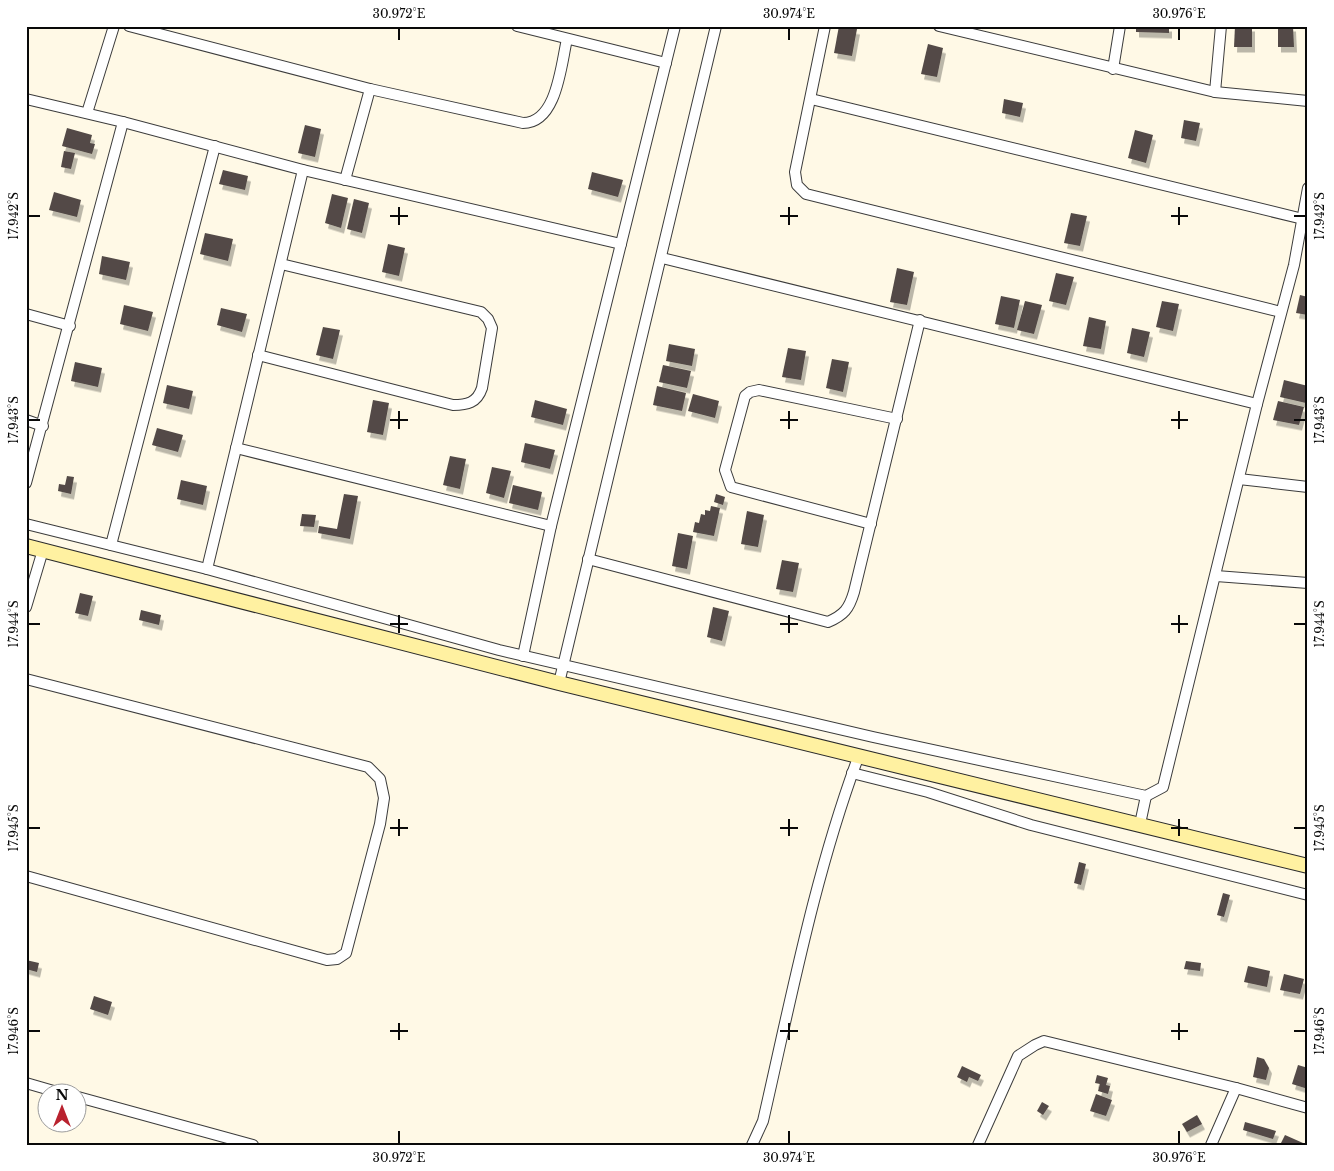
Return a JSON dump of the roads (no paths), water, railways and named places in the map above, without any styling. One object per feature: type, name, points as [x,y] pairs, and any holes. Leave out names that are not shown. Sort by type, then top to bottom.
[{"type":"street","points":[[87,112],[114,26]]},
{"type":"street","points":[[129,26],[370,89],[523,122],[534,121],[545,114],[552,98],[567,39]]},
{"type":"street","points":[[517,26],[666,63]]},
{"type":"street","points":[[523,656],[551,526],[675,26]]},
{"type":"street","points":[[559,683],[716,26]]},
{"type":"street","points":[[825,26],[795,172],[797,185],[806,194],[1281,312]]},
{"type":"street","points":[[939,26],[1215,92],[1308,101]]},
{"type":"street","points":[[1114,69],[1120,26]]},
{"type":"street","points":[[1215,92],[1221,26]]},
{"type":"street","points":[[345,180],[370,89]]},
{"type":"street","points":[[26,99],[87,112],[303,170],[621,244]]},
{"type":"street","points":[[811,99],[1303,218]]},
{"type":"street","points":[[26,483],[124,122]]},
{"type":"street","points":[[111,545],[215,146]]},
{"type":"street","points":[[207,569],[303,170]]},
{"type":"street","points":[[26,524],[207,569],[523,656],[1146,796],[1163,787],[1281,312],[1308,188]]},
{"type":"street","points":[[662,258],[1257,404]]},
{"type":"street","points":[[258,355],[453,405],[474,402],[482,388],[492,328],[485,315],[281,264]]},
{"type":"street","points":[[26,314],[70,326]]},
{"type":"street","points":[[588,559],[828,622],[840,617],[849,608],[920,320]]},
{"type":"street","points":[[871,524],[731,487],[725,470],[745,396],[750,392],[759,390],[897,419]]},
{"type":"street","points":[[26,420],[43,426]]},
{"type":"street","points":[[236,448],[551,526]]},
{"type":"street","points":[[1239,480],[1308,487]]},
{"type":"street","points":[[26,546],[559,683],[1308,866]]},
{"type":"street","points":[[26,607],[43,550]]},
{"type":"street","points":[[1216,576],[1308,583]]},
{"type":"street","points":[[26,679],[368,768],[380,778],[384,798],[380,824],[346,953],[337,959],[327,960],[26,876]]},
{"type":"street","points":[[752,1145],[763,1121],[798,967],[841,805],[859,755]]},
{"type":"street","points":[[852,773],[928,792],[1031,825],[1308,895]]},
{"type":"street","points":[[1140,824],[1146,796]]},
{"type":"street","points":[[978,1145],[1018,1056],[1035,1044],[1044,1042],[1236,1088],[1308,1108]]},
{"type":"street","points":[[1211,1145],[1236,1088]]},
{"type":"street","points":[[88,1100],[253,1145]]}]
